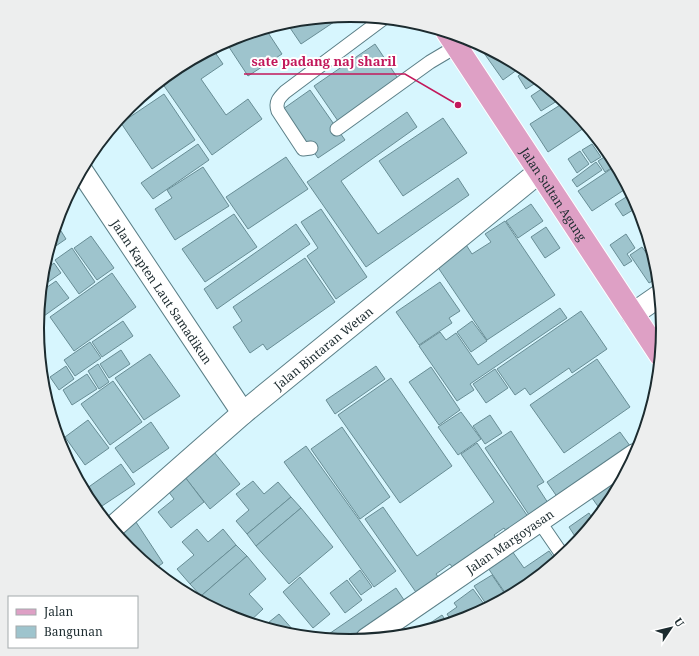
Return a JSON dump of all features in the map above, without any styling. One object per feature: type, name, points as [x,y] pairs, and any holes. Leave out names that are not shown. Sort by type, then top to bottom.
[{"type":"main road","name":"Jalan Sultan Agung","points":[[452,40],[655,347]]},
{"type":"street","name":"Jalan Bintaran Wetan","points":[[116,526],[243,413],[539,172]]},
{"type":"street","name":"Jalan Kapten Laut Samadikun","points":[[84,175],[243,413]]},
{"type":"street","points":[[633,314],[654,299]]},
{"type":"street","name":"Jalan Margoyasan","points":[[385,631],[539,521],[624,462]]},
{"type":"lane","points":[[311,148],[303,149],[278,110],[276,105],[278,98],[376,24]]},
{"type":"lane","points":[[337,129],[430,62],[452,39]]},
{"type":"lane","points":[[539,521],[559,550]]},
{"type":"building","points":[[333,23],[301,44],[290,28]]},
{"type":"building","points":[[268,33],[282,54],[248,76],[229,47]]},
{"type":"building","points":[[375,44],[399,80],[338,121],[314,86]]},
{"type":"building","points":[[216,53],[223,64],[201,79],[226,115],[248,99],[262,119],[212,155],[163,85],[197,63]]},
{"type":"building","points":[[484,54],[515,71],[503,80]]},
{"type":"building","points":[[520,74],[534,84],[526,89],[518,76]]},
{"type":"building","points":[[541,89],[555,102],[541,111],[531,96]]},
{"type":"building","points":[[310,90],[345,140],[318,158],[283,109]]},
{"type":"building","points":[[164,94],[195,140],[152,169],[121,124]]},
{"type":"building","points":[[559,106],[582,129],[548,152],[530,124]]},
{"type":"building","points":[[407,112],[417,127],[341,181],[378,234],[458,178],[469,195],[366,267],[307,182]]},
{"type":"building","points":[[443,118],[467,153],[403,196],[379,161]]},
{"type":"building","points":[[198,144],[209,160],[153,199],[141,183]]},
{"type":"building","points":[[592,144],[601,157],[591,163],[582,150]]},
{"type":"building","points":[[580,151],[589,164],[577,173],[568,159]]},
{"type":"building","points":[[286,157],[308,189],[248,229],[226,197]]},
{"type":"building","points":[[604,157],[611,168],[605,172],[598,161]]},
{"type":"building","points":[[596,162],[602,170],[577,187],[572,180]]},
{"type":"building","points":[[203,167],[229,206],[175,240],[155,209],[172,198],[167,190]]},
{"type":"building","points":[[611,169],[623,191],[592,211],[578,191]]},
{"type":"building","points":[[626,197],[632,211],[623,216],[615,204]]},
{"type":"building","points":[[531,204],[543,221],[518,238],[506,221]]},
{"type":"building","points":[[321,209],[367,277],[336,299],[307,256],[318,248],[301,222]]},
{"type":"building","points":[[234,214],[257,247],[205,282],[182,249]]},
{"type":"building","points":[[505,221],[555,295],[487,340],[433,260],[463,240],[472,254],[491,242],[485,234]]},
{"type":"building","points":[[296,224],[310,244],[217,309],[204,289]]},
{"type":"building","points":[[546,227],[560,248],[545,258],[531,237]]},
{"type":"building","points":[[60,230],[66,239],[55,247]]},
{"type":"building","points":[[626,234],[635,248],[627,254],[632,261],[624,266],[610,245]]},
{"type":"building","points":[[91,236],[114,268],[97,280],[74,248]]},
{"type":"building","points":[[642,247],[646,252],[652,281],[649,283],[630,255]]},
{"type":"building","points":[[72,248],[95,282],[79,294],[55,260]]},
{"type":"building","points":[[305,258],[335,302],[267,350],[263,344],[250,353],[233,327],[242,321],[233,307]]},
{"type":"building","points":[[54,263],[61,273],[47,283],[49,268]]},
{"type":"building","points":[[112,273],[136,307],[74,351],[50,317]]},
{"type":"building","points":[[56,281],[69,298],[44,316],[44,308],[46,288]]},
{"type":"building","points":[[440,282],[460,311],[449,318],[452,323],[419,345],[396,312]]},
{"type":"building","points":[[560,308],[567,318],[470,384],[474,390],[457,401],[419,346],[440,332],[446,340],[456,333],[478,365]]},
{"type":"building","points":[[581,311],[607,349],[572,373],[569,368],[530,395],[525,388],[515,395],[497,369]]},
{"type":"building","points":[[123,321],[133,336],[102,357],[92,342]]},
{"type":"building","points":[[472,321],[487,341],[471,352],[457,332]]},
{"type":"building","points":[[90,342],[101,358],[75,376],[64,360]]},
{"type":"building","points":[[121,350],[130,364],[109,378],[100,364]]},
{"type":"building","points":[[150,354],[180,396],[144,420],[115,378]]},
{"type":"building","points":[[597,359],[630,407],[564,453],[530,405]]},
{"type":"building","points":[[98,364],[109,382],[99,389],[88,371]]},
{"type":"building","points":[[66,366],[74,379],[59,390],[50,377]]},
{"type":"building","points":[[376,366],[385,379],[335,414],[326,400]]},
{"type":"building","points":[[431,367],[460,410],[439,425],[409,382]]},
{"type":"building","points":[[495,369],[508,388],[486,403],[473,384]]},
{"type":"building","points":[[87,374],[97,389],[72,405],[63,390]]},
{"type":"building","points":[[391,378],[452,466],[400,503],[338,415]]},
{"type":"building","points":[[113,381],[142,422],[110,445],[81,404]]},
{"type":"building","points":[[461,412],[481,439],[458,455],[438,427]]},
{"type":"building","points":[[490,415],[502,433],[485,444],[473,426]]},
{"type":"building","points":[[88,420],[109,448],[85,465],[65,437]]},
{"type":"building","points":[[151,422],[169,448],[133,473],[115,448]]},
{"type":"building","points":[[342,427],[390,497],[360,519],[311,449]]},
{"type":"building","points":[[511,431],[544,482],[537,486],[550,506],[531,518],[485,448]]},
{"type":"building","points":[[620,432],[631,447],[628,453],[560,501],[547,482]]},
{"type":"building","points":[[477,443],[529,518],[508,534],[504,528],[494,535],[499,542],[456,572],[450,564],[436,574],[442,582],[420,598],[365,519],[383,507],[417,556],[494,502],[461,454]]},
{"type":"building","points":[[306,446],[396,571],[374,587],[284,462]]},
{"type":"building","points":[[214,452],[240,484],[210,509],[184,476]]},
{"type":"building","points":[[121,464],[135,484],[101,506],[88,487]]},
{"type":"building","points":[[185,477],[204,502],[171,528],[158,512],[174,499],[168,491]]},
{"type":"building","points":[[253,481],[264,494],[278,482],[291,497],[247,534],[236,521],[249,510],[236,494]]},
{"type":"building","points":[[614,482],[598,506],[592,498]]},
{"type":"building","points":[[291,497],[301,508],[256,546],[247,534]]},
{"type":"building","points":[[301,508],[333,547],[289,584],[256,546]]},
{"type":"building","points":[[589,513],[591,516],[574,536],[569,527]]},
{"type":"building","points":[[136,522],[163,563],[158,567],[122,533]]},
{"type":"building","points":[[197,529],[208,542],[223,529],[236,545],[190,584],[177,569],[194,555],[182,542]]},
{"type":"building","points":[[236,545],[247,556],[201,596],[190,584]]},
{"type":"building","points":[[512,551],[524,568],[549,551],[553,556],[536,571],[504,592],[488,568]]},
{"type":"building","points":[[247,556],[266,579],[249,594],[263,609],[253,619],[232,611],[201,596]]},
{"type":"building","points":[[360,570],[372,587],[361,595],[349,579]]},
{"type":"building","points":[[492,575],[504,592],[485,602],[474,586]]},
{"type":"building","points":[[300,577],[330,614],[313,628],[283,592]]},
{"type":"building","points":[[347,580],[362,600],[345,613],[330,593]]},
{"type":"building","points":[[396,588],[408,606],[369,633],[330,633]]},
{"type":"building","points":[[473,589],[483,603],[449,618],[447,614],[457,607],[454,603]]},
{"type":"building","points":[[279,614],[292,628],[270,624],[268,623]]},
{"type":"building","points":[[442,615],[445,619],[429,624]]},
{"type":"place","name":"sate padang naj sharil","points":[[458,105]]}]
